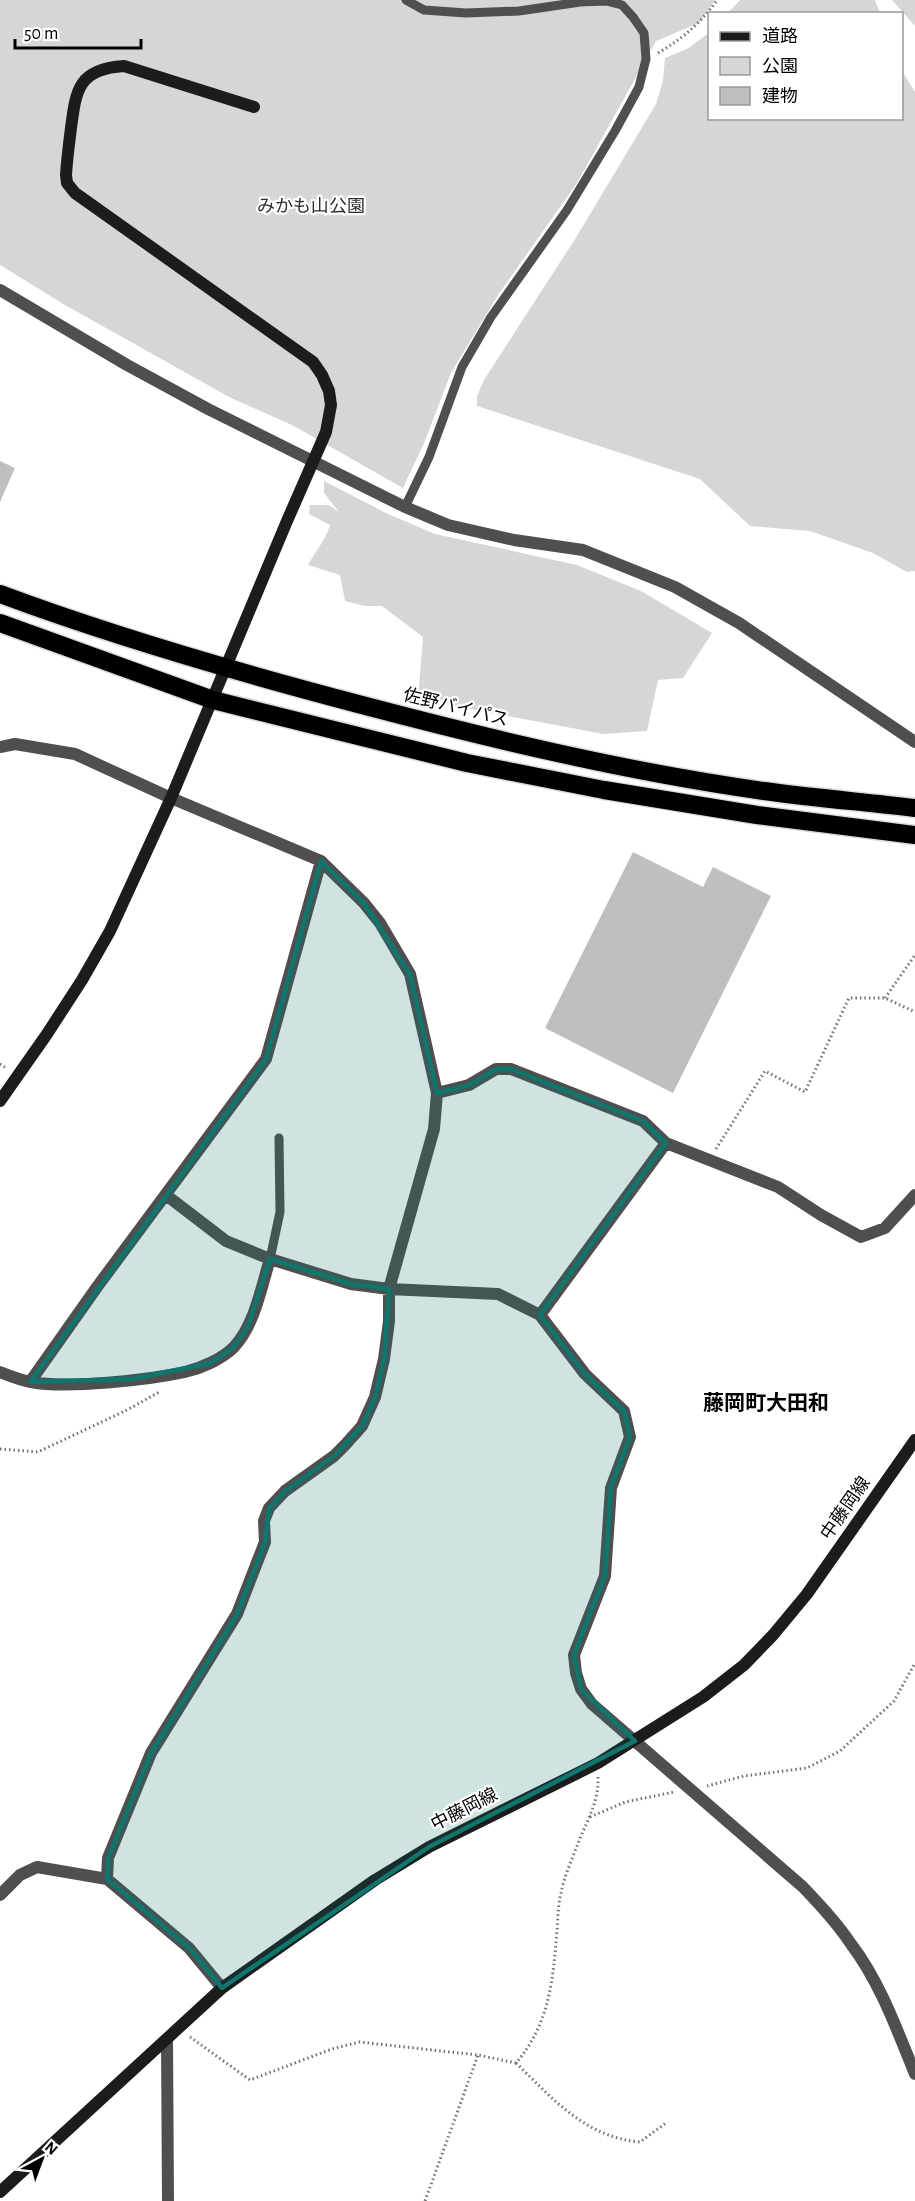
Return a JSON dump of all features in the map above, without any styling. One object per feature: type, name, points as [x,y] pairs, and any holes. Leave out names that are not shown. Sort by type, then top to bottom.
[{"type":"highway","name":"佐野バイパス","points":[[0,594],[225,669],[473,734],[603,764],[764,791],[915,808]]},
{"type":"highway","points":[[0,623],[213,700],[467,763],[604,790],[758,815],[915,835]]},
{"type":"street","points":[[0,1101],[47,1034],[110,931],[171,798],[326,432],[331,405],[329,391],[313,362],[86,202],[70,187],[66,175],[75,96],[86,80],[97,72],[110,67],[124,66],[254,107]]},
{"type":"street","points":[[0,290],[127,365],[208,409],[405,507],[448,525],[514,540],[583,550],[675,587],[739,623],[915,742]]},
{"type":"street","points":[[0,747],[15,744],[75,754],[171,798],[321,861],[364,903],[380,923],[410,974],[437,1093],[434,1129],[389,1289],[389,1321],[384,1359],[375,1397],[362,1425],[334,1456],[285,1491],[269,1508],[264,1521],[265,1542],[237,1614],[151,1753],[108,1858],[107,1879]]},
{"type":"street","points":[[30,1382],[97,1287],[267,1059],[321,861]]},
{"type":"street","points":[[437,1093],[469,1085],[496,1069],[511,1069],[643,1121],[666,1143],[778,1187],[861,1238],[885,1228],[915,1195]]},
{"type":"street","points":[[540,1315],[666,1143]]},
{"type":"street","points":[[166,1195],[226,1241],[270,1259],[351,1284],[389,1289],[498,1294],[540,1315],[585,1374],[624,1411],[630,1437],[611,1488],[605,1576],[574,1654],[576,1673],[582,1689],[592,1704],[803,1887],[853,1945],[873,1979],[915,2074]]},
{"type":"street","points":[[0,1372],[30,1382],[52,1384],[132,1379],[186,1372],[212,1363],[233,1348],[248,1327],[270,1259]]},
{"type":"street","name":"中藤岡線","points":[[0,2192],[222,1988],[375,1880],[429,1847],[598,1763],[720,1684],[744,1665],[807,1594],[915,1440]]},
{"type":"street","points":[[0,1895],[20,1875],[38,1867],[107,1879],[189,1948],[222,1988]]},
{"type":"street","points":[[167,2039],[168,2201]]},
{"type":"lane","points":[[405,507],[429,457],[462,367],[491,317],[567,210],[615,130],[639,87],[646,59],[644,33],[633,17],[622,5],[606,1],[580,2],[519,11],[466,13],[424,10],[406,0]]},
{"type":"lane","points":[[270,1259],[280,1212],[279,1138]]},
{"type":"path","points":[[646,59],[689,32],[708,13]]},
{"type":"path","points":[[885,998],[915,955]]},
{"type":"path","points":[[709,1160],[765,1071],[805,1092],[849,998],[885,998],[915,1012]]},
{"type":"path","points":[[0,1449],[38,1452],[127,1410],[164,1389]]},
{"type":"path","points":[[590,1817],[625,1802],[744,1776],[807,1768],[840,1751],[894,1701],[915,1663]]},
{"type":"path","points":[[516,2062],[526,2052],[541,2021],[552,1986],[560,1894],[598,1790],[598,1763]]},
{"type":"path","points":[[179,2028],[250,2080],[332,2049],[359,2042],[478,2055],[516,2062],[561,2107],[594,2129],[619,2140],[640,2142],[666,2123]]},
{"type":"path","points":[[424,2201],[478,2055]]},
{"type":"highlighted area","points":[[321,861],[364,903],[410,974],[437,1093],[469,1085],[496,1069],[511,1069],[643,1121],[666,1143],[540,1315],[585,1374],[624,1411],[630,1437],[611,1488],[605,1576],[574,1655],[581,1689],[635,1741],[429,1847],[222,1988],[189,1948],[107,1879],[108,1858],[151,1753],[237,1614],[265,1542],[269,1508],[285,1491],[334,1456],[362,1426],[375,1397],[384,1359],[389,1289],[351,1284],[270,1259],[248,1327],[233,1348],[211,1363],[132,1379],[30,1382],[266,1059]]},
{"type":"green space","name":"みかも山公園","points":[[0,0],[715,0],[699,23],[656,41],[577,183],[498,295],[451,373],[424,443],[403,488],[292,425],[231,398],[65,305],[0,265]]},
{"type":"green space","points":[[740,0],[875,0],[880,12],[729,12]]},
{"type":"green space","points":[[892,0],[915,0],[915,26],[903,12]]},
{"type":"green space","points":[[708,34],[708,120],[903,120],[903,73],[915,92],[915,571],[907,572],[873,553],[810,531],[750,526],[700,479],[477,406],[477,396],[484,380],[577,236],[656,104],[663,81],[665,58],[687,49]]},
{"type":"green space","points":[[324,481],[388,514],[435,534],[577,565],[641,591],[712,633],[683,678],[658,680],[647,731],[603,734],[418,699],[423,637],[382,606],[365,606],[345,601],[340,575],[308,565],[330,525],[309,514],[310,505],[328,505],[339,512],[324,493]]},
{"type":"building","points":[[0,461],[15,468],[0,502]]},
{"type":"building","points":[[633,852],[703,887],[713,867],[771,896],[673,1093],[545,1028]]},
{"type":"district","name":"藤岡町大田和","points":[[766,1403]]}]
